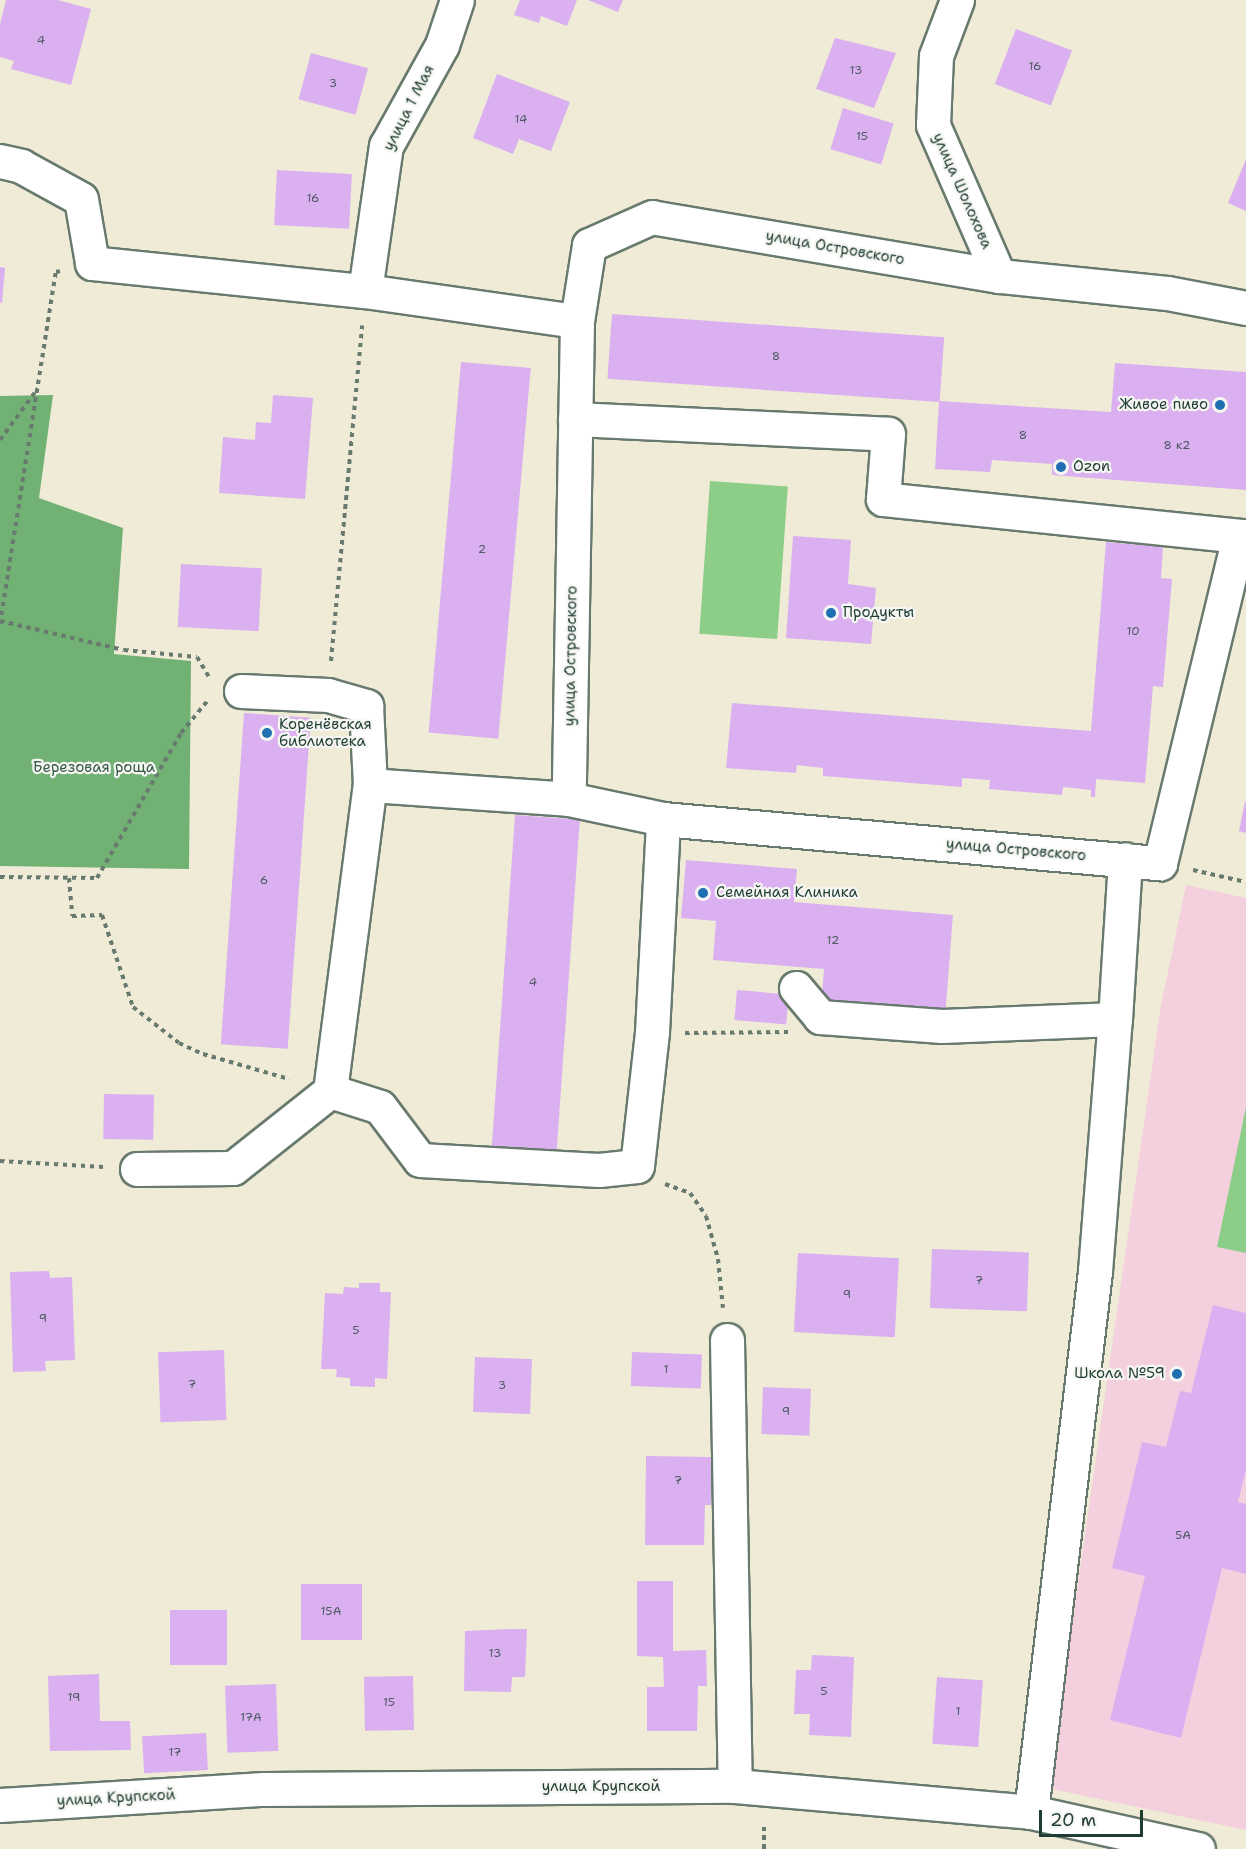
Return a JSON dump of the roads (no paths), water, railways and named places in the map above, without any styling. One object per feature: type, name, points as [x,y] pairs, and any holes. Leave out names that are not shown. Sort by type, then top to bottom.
[{"type":"street","name":"улица 1 Мая","points":[[365,291],[386,146],[442,45],[457,0]]},
{"type":"street","name":"улица Шолохова","points":[[957,0],[936,56],[933,125],[999,276]]},
{"type":"street","points":[[0,161],[21,166],[81,199],[92,263],[365,291],[577,321]]},
{"type":"street","name":"улица Островского","points":[[1243,536],[1160,863],[663,819],[569,799],[577,321],[589,244],[652,217],[999,276],[1167,293],[1246,308]]},
{"type":"street","points":[[575,419],[888,434],[883,499],[1243,536]]},
{"type":"street","points":[[137,1169],[233,1168],[330,1091],[370,785],[366,706],[328,695],[229,691]]},
{"type":"street","points":[[370,785],[569,799]]},
{"type":"street","points":[[330,1091],[380,1107],[420,1160],[599,1170],[637,1166],[652,1032],[663,819]]},
{"type":"street","points":[[1031,1812],[1095,1271],[1125,859]]},
{"type":"street","points":[[796,988],[820,1017],[942,1026],[1115,1019]]},
{"type":"street","points":[[727,1340],[735,1786]]},
{"type":"street","name":"улица Крупской","points":[[0,1805],[264,1789],[735,1786],[1031,1812],[1156,1844],[1198,1849]]},
{"type":"place","name":"Живое пиво","points":[[1220,405]]},
{"type":"place","name":"Ozon","points":[[1061,467]]},
{"type":"place","name":"Продукты","points":[[831,613]]},
{"type":"place","name":"Коренёвская библиотека","points":[[267,733]]},
{"type":"place","name":"Семейная Клиника","points":[[703,893]]},
{"type":"place","name":"Школа №59","points":[[1177,1374]]},
{"type":"park label","name":"Березовая роща","points":[[94,768]]}]
